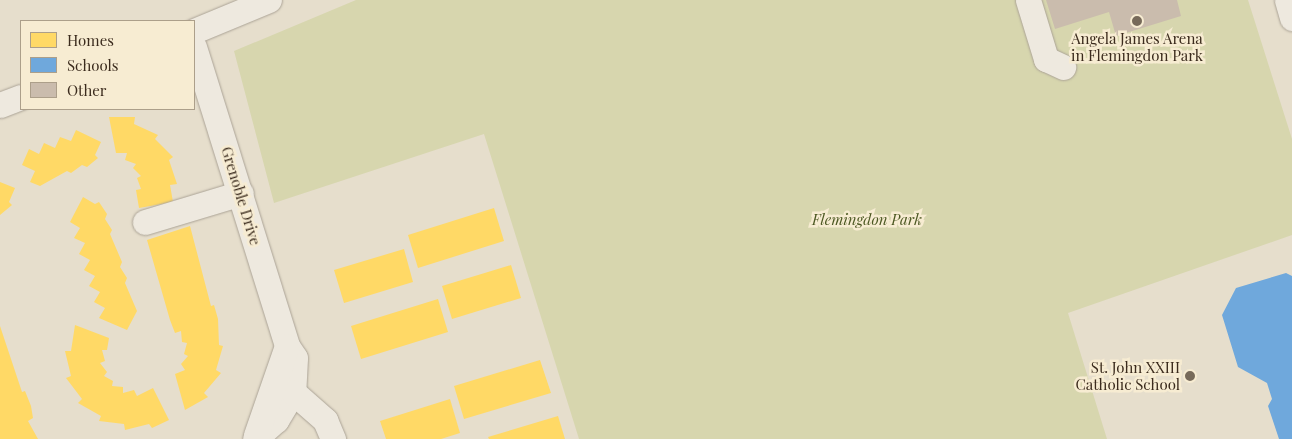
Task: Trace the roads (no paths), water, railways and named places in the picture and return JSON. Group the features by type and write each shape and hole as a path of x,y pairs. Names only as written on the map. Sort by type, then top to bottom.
{"street":[{"path":"195,30 239,6 269,0"},
{"path":"1028,0 1046,59 1063,67"},
{"path":"1287,0 1292,18"},
{"name":"Grenoble Drive","path":"195,50 287,346 295,358 293,392 276,420 256,439"},
{"path":"0,105 20,97"},
{"path":"144,222 241,194"},
{"name":"Grenoble Drive","path":"256,439 287,346"},
{"path":"293,392 325,420 333,439"}],"place":[{"name":"Angela James Arena in Flemingdon Park","path":"1137,21"},
{"name":"St. John XXIII Catholic School","path":"1190,376"}],"park label":[{"name":"Flemingdon Park","path":"867,220"}]}
